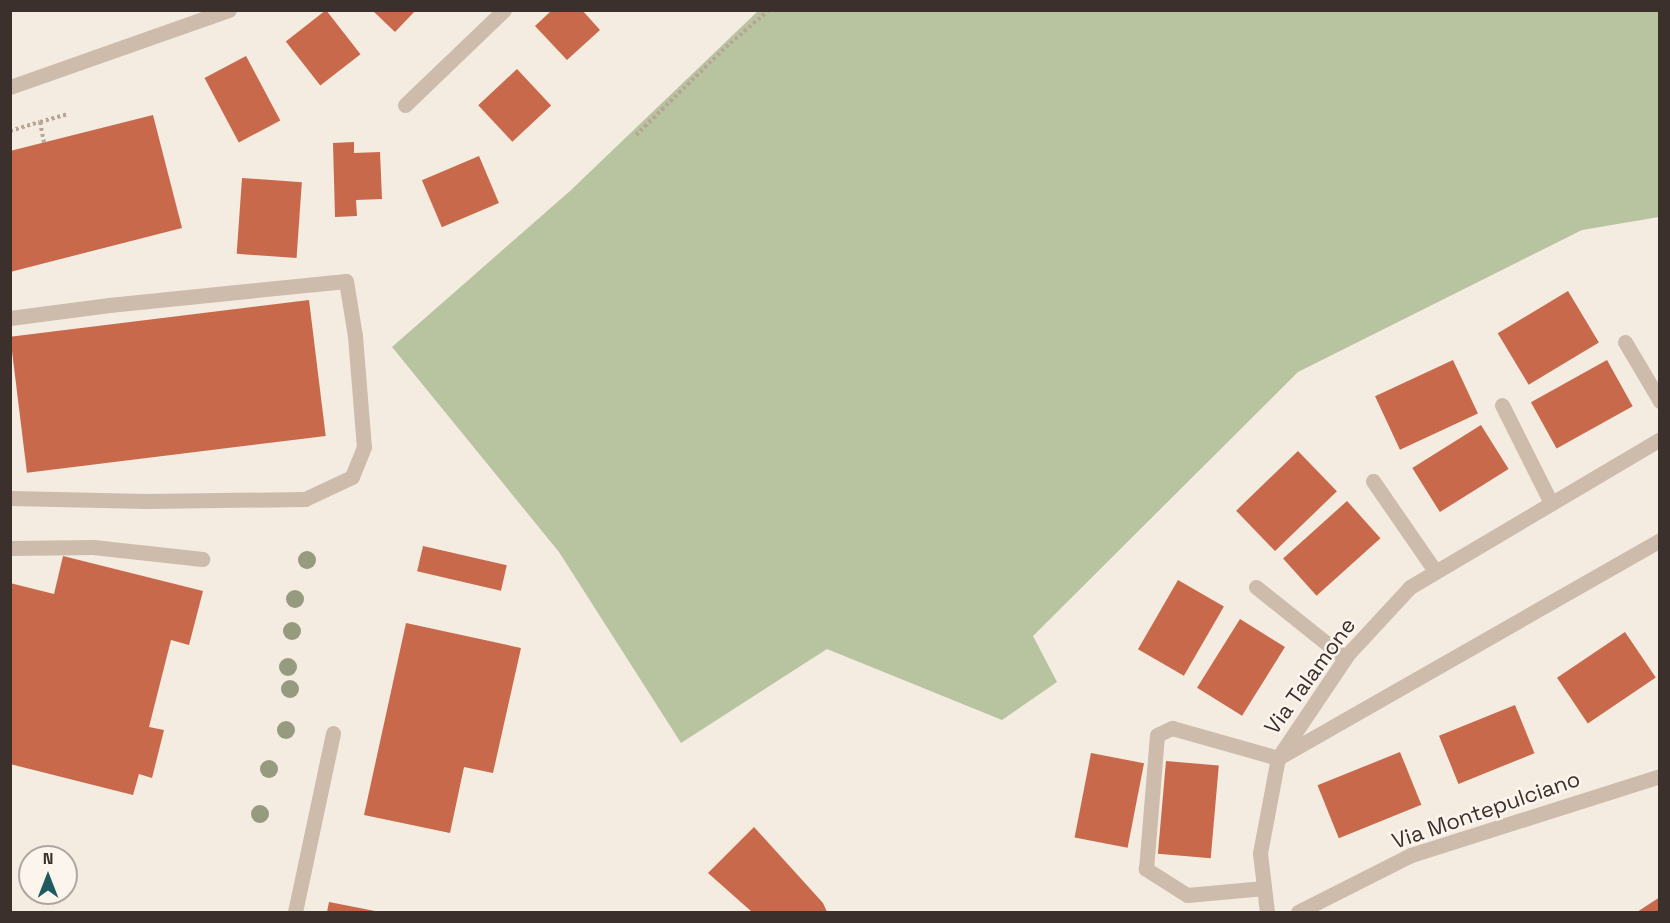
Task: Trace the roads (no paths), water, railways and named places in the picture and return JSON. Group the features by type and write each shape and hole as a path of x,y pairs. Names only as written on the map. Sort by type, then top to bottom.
{"street":[{"path":"10,87 229,10"},
{"path":"405,105 504,10"},
{"path":"10,318 109,305 346,281 355,336 364,447 352,477 305,499 146,501 10,498"},
{"path":"1625,342 1659,401"},
{"path":"1502,405 1551,503"},
{"name":"Via Talamone","path":"1267,912 1260,853 1278,758 1345,658 1410,586 1659,439"},
{"path":"1373,481 1435,571"},
{"path":"1264,888 1187,895 1146,870 1157,735 1172,728 1278,758 1659,540"},
{"path":"10,548 93,547 202,559"},
{"path":"1256,586 1345,658"},
{"path":"296,912 333,733"},
{"name":"Via Montepulciano","path":"1298,912 1412,855 1659,776"}]}
